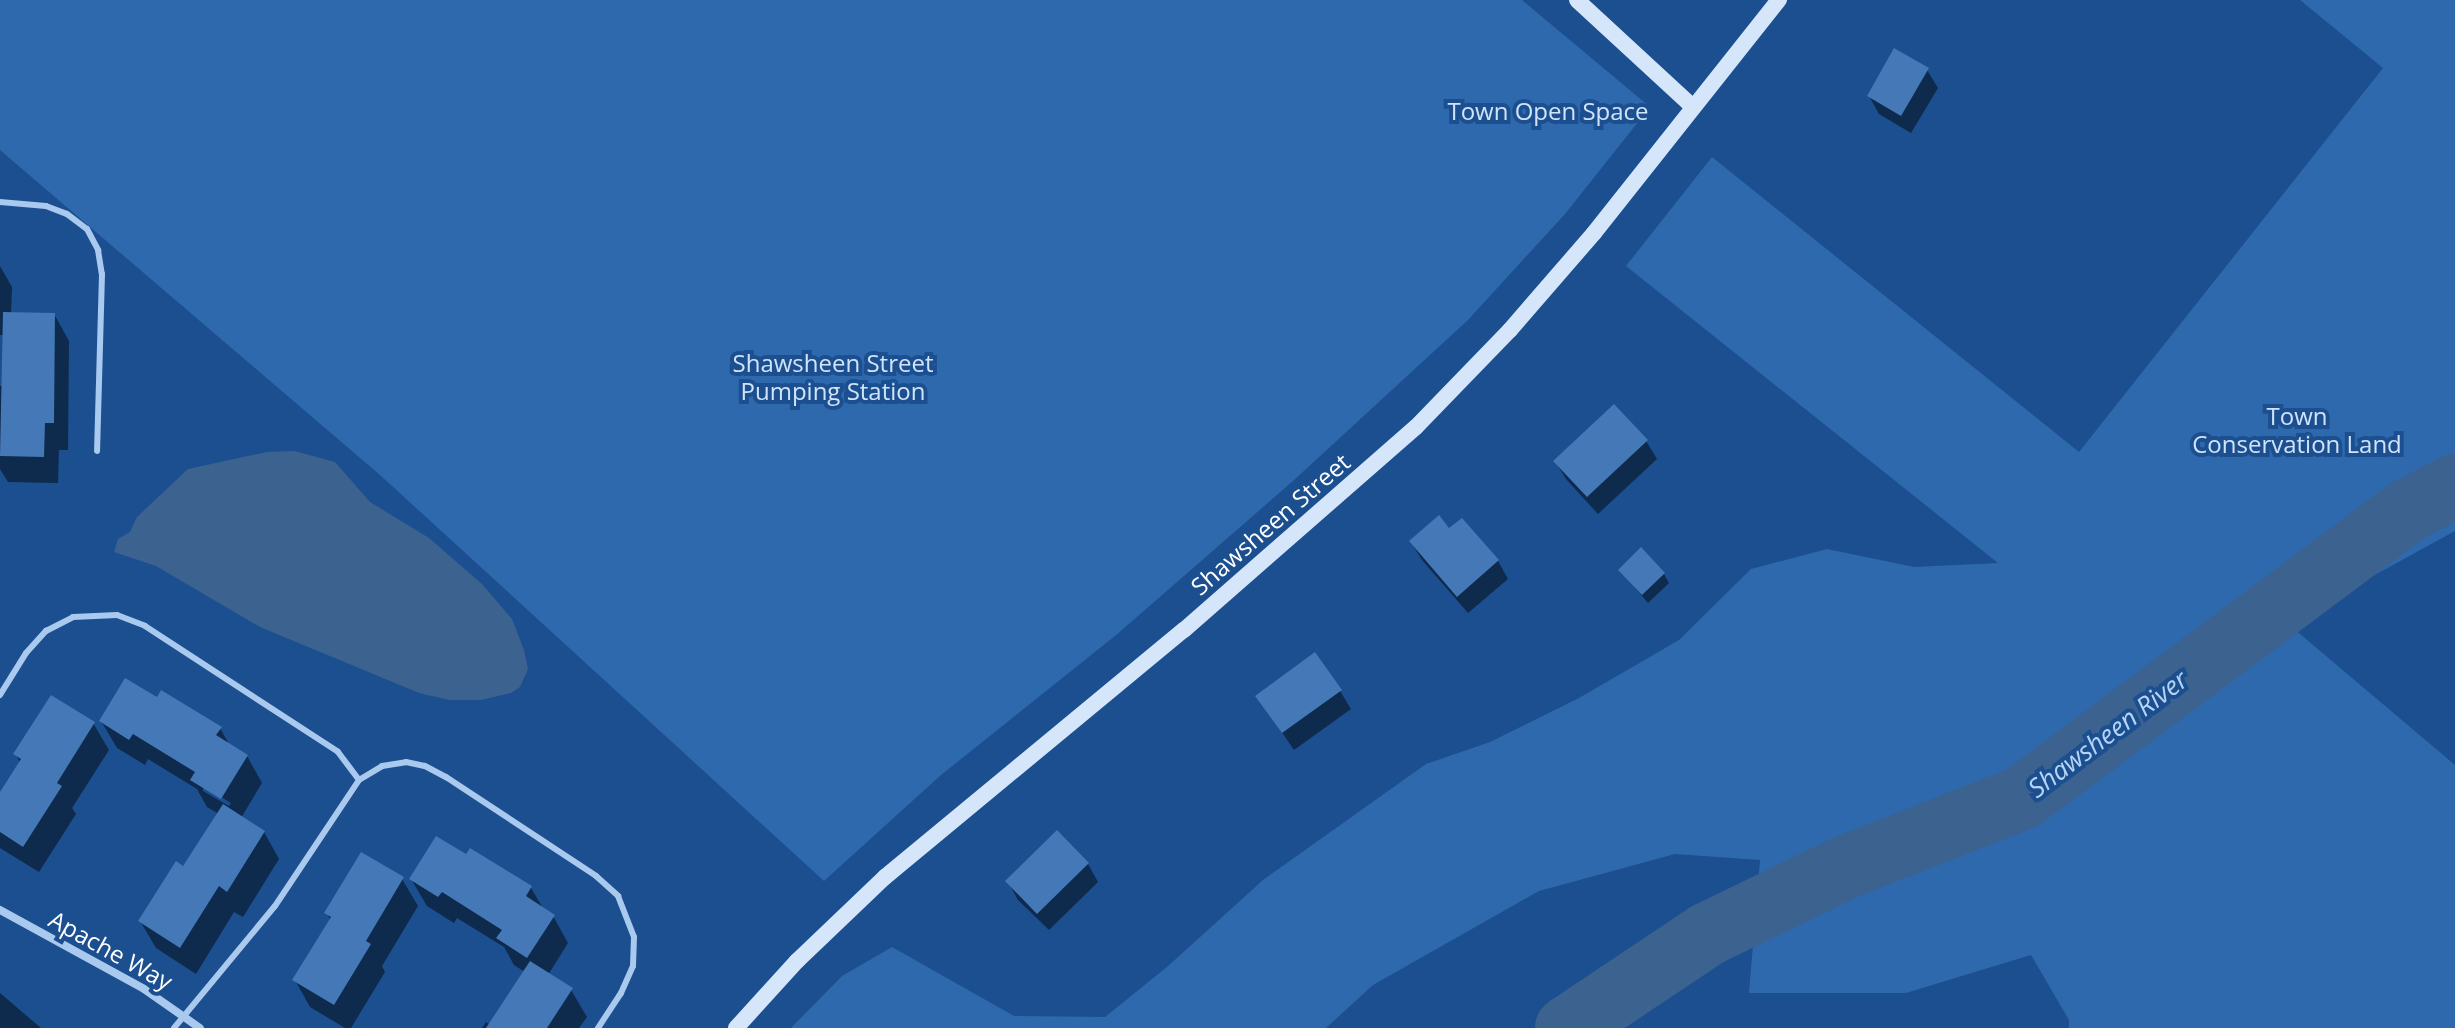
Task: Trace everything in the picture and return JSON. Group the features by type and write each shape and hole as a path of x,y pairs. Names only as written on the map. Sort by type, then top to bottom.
{"main road":[{"path":"1577,0 1693,107"},
{"name":"Shawsheen Street","path":"736,1028 797,961 885,877 1195,621 1416,427 1510,330 1576,254 1779,0"}],"street":[{"name":"Apache Way","path":"0,910 186,1015 200,1028"}],"lane":[{"path":"0,202 46,206 67,214 87,229 98,250 102,274 97,451"},
{"path":"0,695 35,641 46,631 73,617 102,613 117,615 145,626 338,752 359,780"},
{"path":"174,1028 275,906 359,780 382,766 406,762 425,766 608,885 631,922 635,951 628,980 598,1028"}],"green space":[{"name":"Shawsheen Street Pumping Station","path":"0,0 1522,0 1650,107 1565,214 1468,320 1293,481 1115,636 941,775 824,881 380,475 0,150"},
{"name":"Town Conservation Land","path":"2300,0 2455,0 2455,531 2287,623 2455,765 2455,1028 2069,1028 2069,1020 2031,955 1906,993 1749,993 1760,860 1675,854 1539,891 1373,985 1326,1028 791,1028 842,976 892,947 1014,1016 1105,1017 1167,967 1263,880 1426,764 1490,742 1579,698 1679,640 1751,569 1827,549 1914,567 1998,563 1626,266 1712,157 2079,452 2383,68"}],"shaded area":[{"path":"294,451 335,462 370,502 429,538 482,584 512,619 524,650 528,669 520,687 511,693 481,700 449,700 419,693 260,627 156,566 114,552 118,539 130,532 137,517 188,469 267,452"}],"building":[{"path":"1894,48 1929,68 1901,116 1867,96"},
{"path":"3,312 55,313 54,423 45,423 44,457 0,456"},
{"path":"1614,404 1648,440 1587,497 1553,461"},
{"path":"1439,515 1449,528 1462,518 1499,560 1457,597 1409,541"},
{"path":"1641,547 1665,573 1642,595 1618,570"},
{"path":"1315,652 1342,690 1282,733 1255,696"},
{"path":"125,678 157,697 161,690 222,727 216,735 248,755 221,799 190,780 195,772 133,734 129,740 99,721"},
{"path":"51,695 95,722 57,783 62,786 23,847 0,832 0,792 21,759 13,754"},
{"path":"223,804 265,831 227,892 219,886 180,948 138,921 176,861 183,866"},
{"path":"1057,830 1089,863 1037,914 1005,881"},
{"path":"436,836 466,854 470,848 532,886 526,896 555,915 527,958 496,938 502,930 442,892 438,897 409,879"},
{"path":"361,852 404,877 366,941 371,944 334,1005 292,980 331,917 324,913"},
{"path":"530,961 573,988 547,1028 486,1028"}],"waterway":[{"name":"Shawsheen River","path":"1567,1028 1708,934 1846,867 2022,798 2409,510 2455,486"}],"park label":[{"name":"Town Open Space","path":"1548,111"}]}
